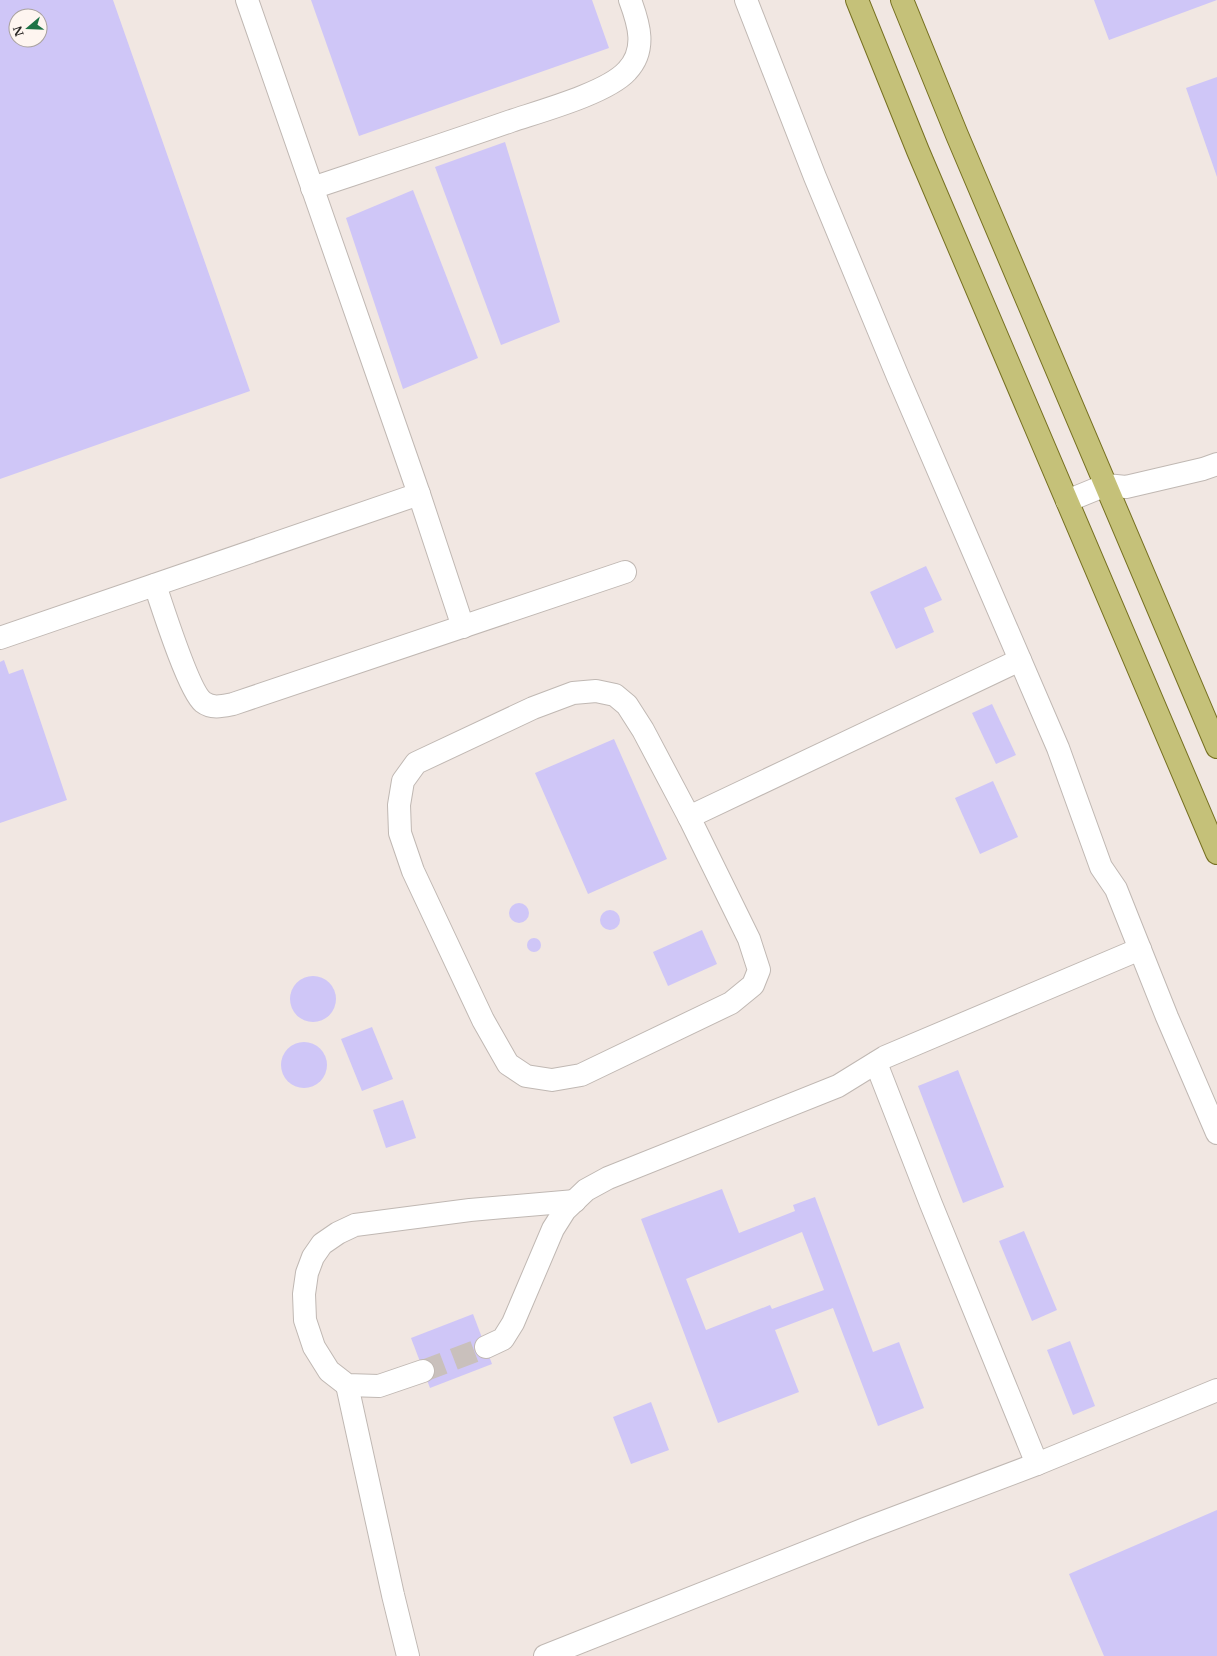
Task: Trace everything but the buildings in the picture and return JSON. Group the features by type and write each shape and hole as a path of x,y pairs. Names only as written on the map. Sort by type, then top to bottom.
{"main road":[{"path":"856,0 918,151 1217,853"},
{"path":"902,0 957,135 1217,747"}],"street":[{"path":"247,0 419,494 463,627"},
{"path":"312,188 553,107 608,86 628,71 640,48 638,22 630,0"},
{"path":"746,0 815,177 880,334 1058,748 1101,867 1116,889 1167,1017 1217,1133"},
{"path":"1067,501 1106,485 1126,487 1203,469 1217,464"},
{"path":"0,638 419,494"},
{"path":"154,584 191,684 203,702 215,707 233,704 625,572"},
{"path":"689,817 1020,660"},
{"path":"596,691 615,695 627,705 643,730 689,817 748,939 759,970 753,985 731,1003 581,1075 552,1080 526,1076 508,1064 483,1020 413,871 400,833 399,805 403,781 416,763 533,708 573,693 596,691"},
{"path":"486,1347 503,1339 513,1322 553,1229 565,1210 586,1190 608,1178 838,1086 885,1057 1140,949"},
{"path":"876,1063 931,1204 1037,1464"},
{"path":"423,1371 379,1386 347,1385 330,1371 314,1347 306,1320 304,1294 307,1273 313,1257 322,1244 338,1233 355,1225 470,1210 574,1201"},
{"path":"347,1385 393,1595 408,1656"},
{"path":"545,1656 865,1529 1037,1464 1217,1390"}],"tunnel":[{"path":"423,1371 486,1347"}]}
